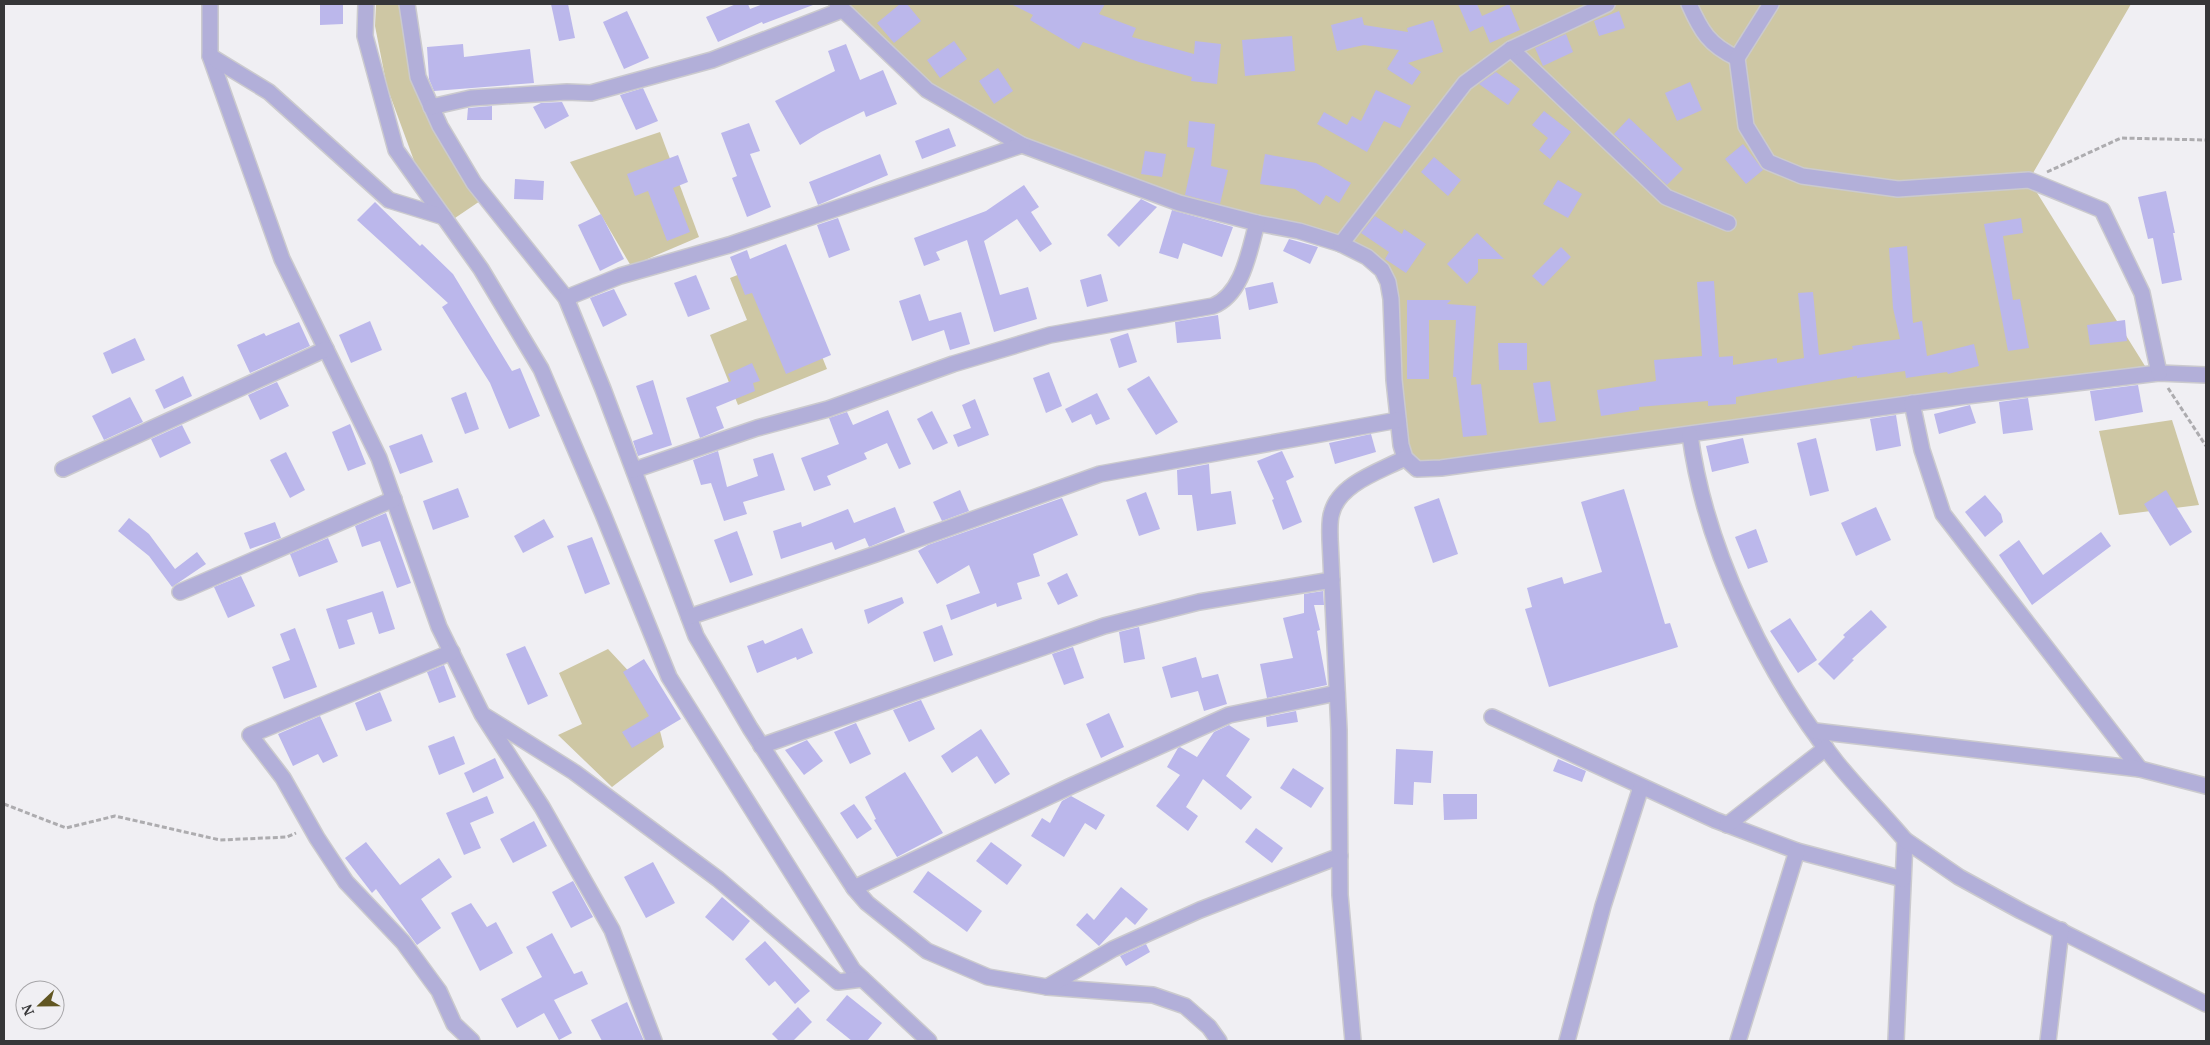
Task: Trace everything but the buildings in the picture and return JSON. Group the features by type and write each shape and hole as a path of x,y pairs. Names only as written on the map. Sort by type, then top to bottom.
{"street":[{"path":"210,4 210,56 282,259 379,458 439,626 482,714 542,807 612,930 654,1041"},
{"path":"366,4 366,36 396,150 481,269 541,369 607,523 669,677 853,970 929,1041"},
{"path":"407,4 418,76 432,106 474,183 566,298 634,470 696,636 761,746 854,888 868,903 928,951 988,977 1047,987 1153,995 1185,1006 1209,1027 1219,1041"},
{"path":"1341,244 1465,83 1511,49 1607,4"},
{"path":"1689,4 1704,36 1721,50 1737,58"},
{"path":"1771,4 1737,58 1746,126 1768,162 1802,176 1898,189 2029,180 2102,210 2142,293 2159,374"},
{"path":"432,106 471,98 567,92 591,93 712,60 839,7 927,90 1022,145 1179,203 1257,223 1299,231 1341,244 1366,257 1382,270 1388,282 1391,299 1398,420 1405,458 1417,469 1441,468 1690,435 1912,403 2159,374 2206,375"},
{"path":"1511,49 1666,197 1728,222"},
{"path":"210,56 269,92 389,200 444,217"},
{"path":"566,298 620,276 729,245 1022,145"},
{"path":"634,470 757,428 828,409 953,364 1050,335 1213,306 1222,302 1236,285 1248,256 1257,223"},
{"path":"63,469 326,349"},
{"path":"1912,403 1922,450 1943,514 2140,769"},
{"path":"689,617 876,554 1100,474 1398,420"},
{"path":"1690,435 1694,470 1729,576 1751,628 1776,675 1826,748 1905,840 1959,877 2021,911 2206,1004"},
{"path":"1353,1041 1340,895 1337,694 1331,513 1337,500 1347,490 1405,458"},
{"path":"180,592 394,499"},
{"path":"761,746 1104,626 1199,602 1332,580"},
{"path":"452,652 250,735 283,778 311,828 346,882 403,942 439,991 454,1024 472,1041"},
{"path":"854,888 1071,786 1229,715 1337,694"},
{"path":"482,714 574,772 718,879 838,982 862,979"},
{"path":"1492,717 1727,825 1797,851 1903,880"},
{"path":"1815,731 2140,769 2206,786"},
{"path":"1727,825 1826,748"},
{"path":"1567,1041 1603,906 1641,787"},
{"path":"1896,1041 1905,840"},
{"path":"1738,1041 1797,851"},
{"path":"1047,987 1113,949 1174,921 1340,856"},
{"path":"2048,1041 2060,930"}],"path":[{"path":"2029,180 2121,138 2206,140"},
{"path":"2159,374 2206,446"},
{"path":"4,804 66,828 115,816 220,840 287,837 311,828"}],"shaded area":[{"path":"376,4 407,4 418,77 486,197 455,218 416,166 387,87 375,26"},
{"path":"845,4 2131,4 2029,180 2145,366 1424,468 1408,458 1387,283 1365,258 1065,160 930,87"},
{"path":"660,132 699,237 631,266 570,162"},
{"path":"782,257 827,369 738,405 710,335 747,320 730,278"},
{"path":"2172,420 2199,505 2119,515 2099,431"},
{"path":"608,649 635,678 658,723 664,747 612,787 558,735 582,724 559,673"}]}
